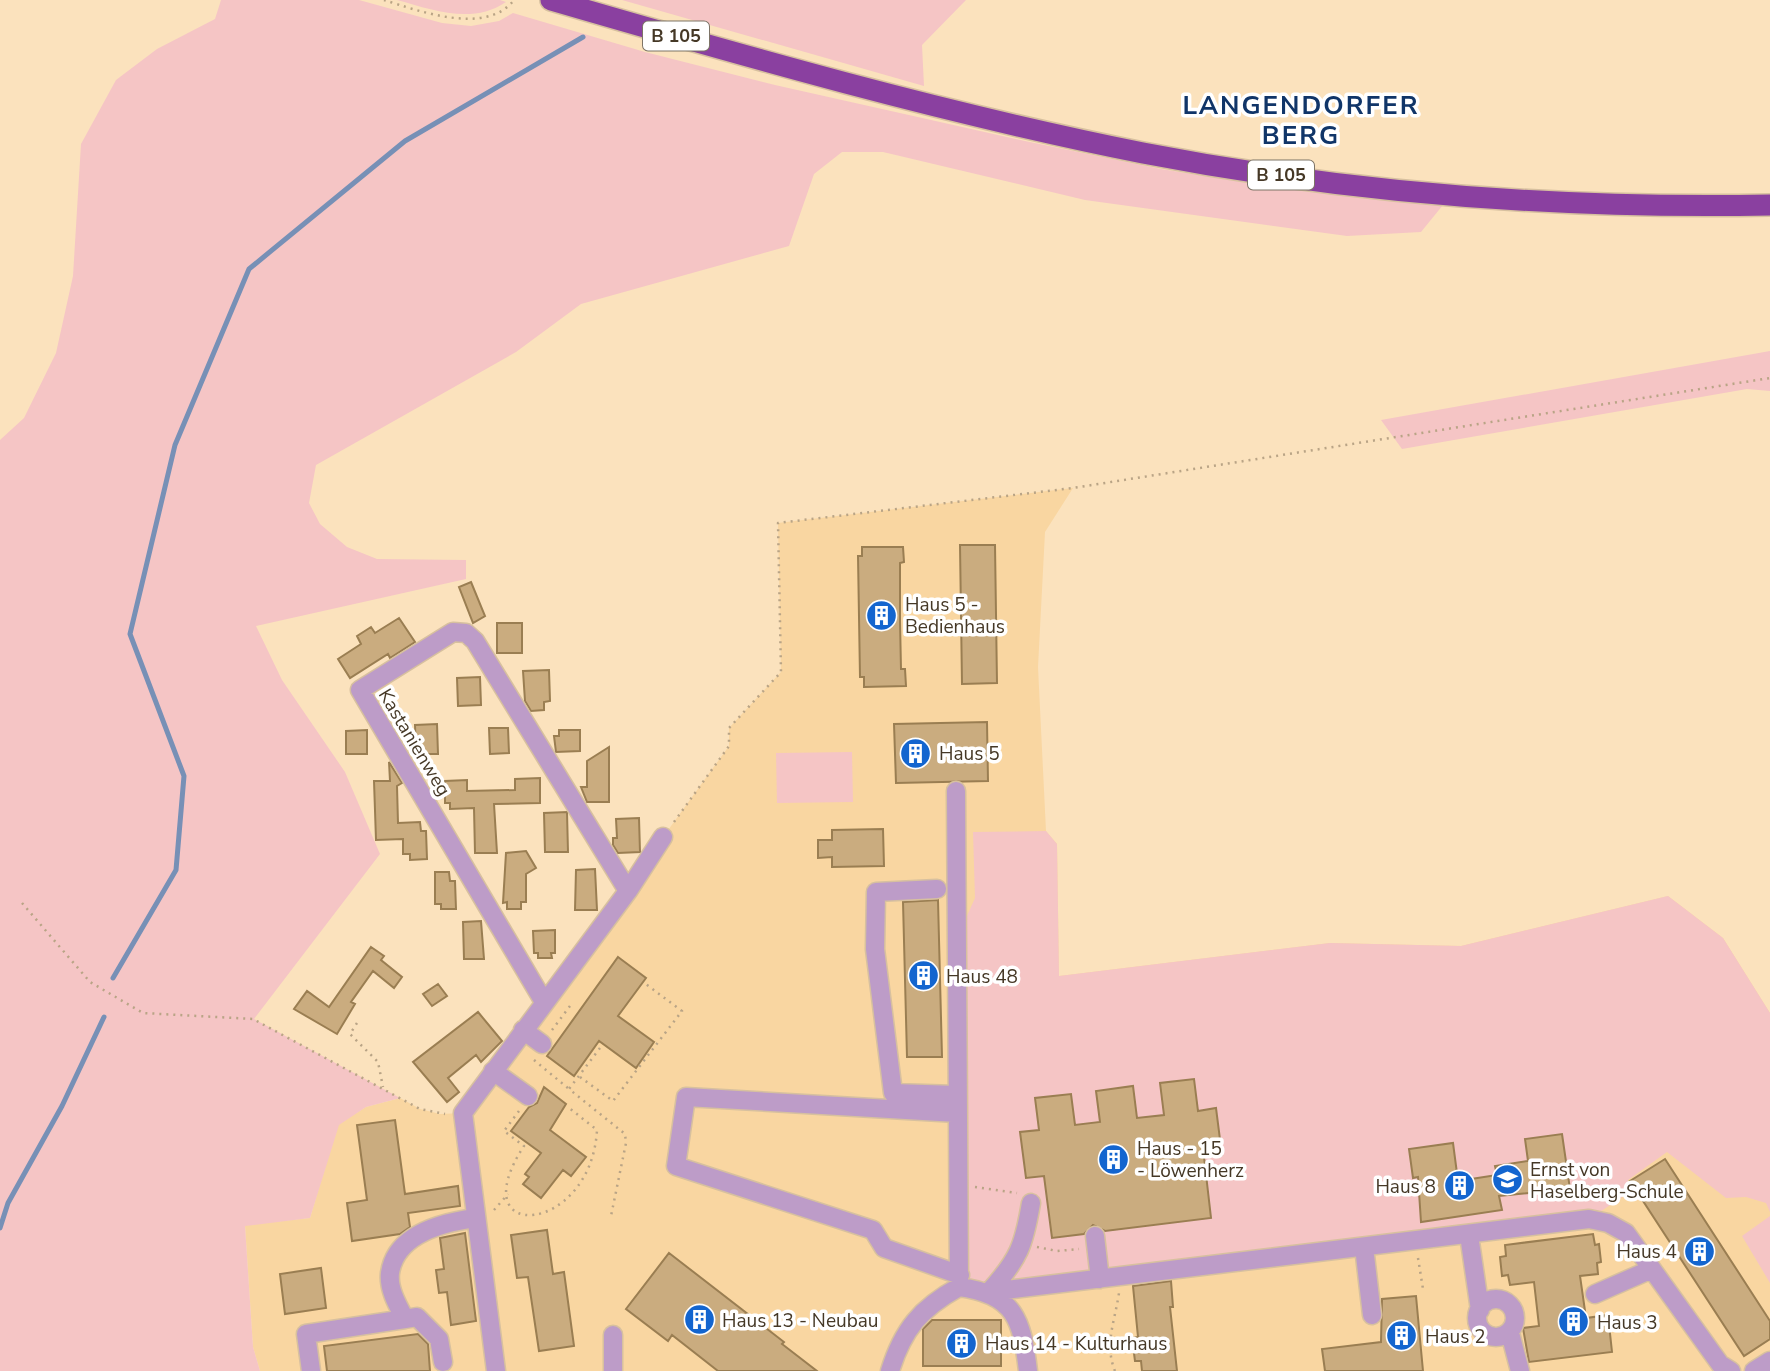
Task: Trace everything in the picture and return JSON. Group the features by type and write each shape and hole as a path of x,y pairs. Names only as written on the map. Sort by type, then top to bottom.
{"highway":[{"name":"B 105","path":"551,0 801,72 1033,130 1146,153 1350,185 1529,201 1770,205"}],"street":[{"name":"Kastanienweg","path":"544,1002 360,690 453,632 466,633 475,641 628,891"},
{"path":"956,792 959,1281"},
{"path":"496,1371 463,1114 628,891 663,837"},
{"path":"937,889 876,892 875,949 893,1093 957,1104"},
{"path":"523,1030 537,1051"},
{"path":"493,1071 528,1096"},
{"path":"957,1104 686,1097 676,1166 873,1230 884,1248 989,1292 1014,1313 1024,1334 1028,1371"},
{"path":"989,1292 1010,1268 1025,1241 1031,1203"},
{"path":"405,1319 393,1296 390,1273 398,1254 415,1237 440,1223 476,1218"},
{"path":"989,1292 1589,1219 1608,1223 1626,1233 1720,1364 1731,1371"},
{"path":"1469,1235 1480,1310 1480,1328 1487,1336 1500,1338 1510,1333"},
{"path":"1095,1242 1100,1279"},
{"path":"1364,1247 1372,1315"},
{"path":"1594,1294 1652,1269"},
{"path":"890,1371 898,1344 923,1310 959,1281"},
{"path":"1480,1310 1490,1299 1508,1301 1514,1319 1510,1333 1520,1371"},
{"path":"311,1371 306,1334 417,1317 439,1339 443,1362"},
{"path":"613,1335 613,1371"},
{"path":"1754,1371 1770,1362"}],"path":[{"path":"384,0 453,19 476,19 496,13 514,0"},
{"path":"663,837 729,746 729,728 781,672 778,523 1073,488 1770,378"},
{"path":"22,903 90,982 143,1013 253,1019 420,1109 440,1114 463,1114"},
{"path":"579,1076 613,1101 682,1012 643,982"},
{"path":"357,1023 350,1034 378,1062 383,1087"},
{"path":"569,1089 600,1048"},
{"path":"537,1051 569,1089 625,1134 626,1143 611,1216"},
{"path":"528,1096 504,1131 524,1146 514,1160 508,1195 511,1207 519,1216 539,1216 552,1212 568,1197 592,1160 597,1130 568,1107"},
{"path":"958,1185 1015,1191 1031,1203"},
{"path":"1025,1241 1041,1249 1057,1251 1095,1242"},
{"path":"1416,1241 1423,1289"},
{"path":"1115,1371 1109,1356 1109,1340 1121,1276"}],"shaded area":[{"path":"221,0 359,0 442,23 471,26 499,21 513,13 645,52 775,85 1025,141 1161,169 1280,188 1443,205 1421,232 1347,236 1085,200 883,152 842,152 814,174 789,246 581,304 516,352 316,465 309,503 320,524 347,547 377,559 466,560 466,579 256,626 282,680 345,772 380,854 254,1019 400,1098 366,1107 339,1125 310,1218 245,1226 253,1347 260,1371 0,1371 0,440 24,418 56,353 73,276 81,144 116,80 157,49 215,19"},
{"path":"397,0 506,2 480,13 466,14 438,11"},
{"path":"622,0 966,0 922,45 924,86"},
{"path":"1770,351 1770,391 1747,389 1402,449 1381,420"},
{"path":"1073,488 1045,532 1038,667 1046,831 1057,844 1059,976 1330,943 1461,946 1668,896 1723,938 1770,1013 1770,1371 260,1371 253,1347 245,1225 310,1218 338,1124 366,1107 400,1098 420,1109 440,1114 463,1113 729,746 729,728 781,672 778,523"},
{"path":"852,752 853,802 777,803 776,753"},
{"path":"1046,831 1057,844 1059,976 1330,943 1461,946 1668,896 1723,938 1770,1013 1770,1212 1766,1203 1746,1197 1726,1198 1667,1152 1628,1180 1627,1194 1589,1219 959,1287 966,918 975,898 973,832"},
{"path":"1770,1216 1770,1283 1742,1236"}],"building":[{"name":"Haus 5 - Bedienhaus","path":"960,545 995,545 997,683 962,684"},
{"name":"Haus 5 - Bedienhaus","path":"862,547 903,547 904,562 900,563 901,669 905,669 906,686 864,687 864,677 860,677 858,556 862,556"},
{"path":"471,582 485,616 473,623 459,587"},
{"path":"399,618 415,642 390,658 388,654 350,678 338,659 361,644 357,636 371,627 375,633"},
{"path":"497,623 522,623 522,653 497,653"},
{"path":"549,670 550,701 544,702 544,710 531,711 525,701 523,671"},
{"path":"480,677 481,705 458,706 457,678"},
{"path":"987,722 988,781 896,783 894,724"},
{"path":"437,724 438,754 416,754 415,725"},
{"path":"489,728 508,728 509,753 490,754"},
{"path":"367,730 367,754 346,754 346,731"},
{"path":"559,730 580,730 580,751 556,752 554,736 559,736"},
{"path":"609,747 609,802 587,802 581,787 587,787 587,761"},
{"path":"389,762 402,783 397,786 398,823 420,822 421,831 426,831 427,859 410,860 410,854 403,854 403,839 376,840 374,781 390,781"},
{"path":"540,778 540,803 494,804 497,853 475,853 474,808 450,809 450,803 445,803 445,781 467,780 467,791 515,790 515,779"},
{"path":"567,812 568,852 545,852 544,813"},
{"path":"639,818 640,852 618,853 613,845 613,838 617,838 616,819"},
{"path":"883,829 884,866 832,867 832,857 818,858 818,840 832,840 832,830"},
{"path":"526,851 536,868 526,874 526,902 521,902 521,909 507,909 507,902 503,903 506,853"},
{"path":"595,869 597,910 575,910 576,870"},
{"path":"435,872 449,872 450,881 455,881 456,909 441,909 441,904 435,904"},
{"name":"Haus 48","path":"938,900 942,1057 907,1057 903,902"},
{"path":"481,921 484,959 464,959 463,922"},
{"path":"555,930 555,953 551,953 552,958 538,958 538,953 534,953 533,931"},
{"path":"371,947 384,956 381,960 402,977 394,988 373,971 351,1002 355,1004 337,1034 294,1009 307,991 329,1007"},
{"path":"618,957 646,978 618,1016 654,1042 636,1068 599,1041 574,1076 547,1056"},
{"path":"438,984 447,996 432,1006 423,994"},
{"path":"478,1012 502,1041 481,1062 476,1055 448,1078 459,1092 447,1102 413,1062"},
{"name":"Haus - 15 - Löwenherz","path":"1194,1079 1198,1111 1216,1108 1222,1155 1204,1157 1211,1218 1105,1231 1093,1225 1084,1234 1052,1238 1044,1176 1026,1178 1020,1132 1039,1130 1035,1098 1071,1094 1075,1125 1100,1122 1096,1091 1133,1086 1137,1118 1164,1115 1160,1083"},
{"path":"544,1087 566,1104 550,1130 586,1157 571,1176 563,1170 541,1198 523,1184 529,1177 525,1174 541,1153 511,1131 529,1107 537,1103"},
{"path":"395,1120 405,1194 458,1186 460,1206 408,1213 410,1227 400,1234 352,1241 347,1203 367,1200 357,1125"},
{"path":"1562,1134 1570,1189 1499,1196 1502,1210 1421,1222 1418,1177 1413,1178 1409,1149 1453,1143 1458,1181 1497,1175 1495,1166 1528,1161 1525,1139"},
{"name":"Haus 4","path":"1665,1159 1770,1321 1770,1339 1744,1356 1630,1181"},
{"path":"547,1230 553,1274 564,1272 574,1346 539,1351 528,1277 517,1278 511,1235"},
{"path":"465,1233 476,1321 451,1325 447,1292 439,1293 436,1270 444,1269 440,1238"},
{"path":"1593,1234 1595,1245 1599,1244 1601,1262 1597,1263 1598,1274 1580,1276 1586,1318 1608,1315 1612,1352 1529,1362 1523,1328 1539,1326 1534,1282 1510,1285 1508,1275 1502,1276 1500,1257 1506,1256 1505,1245"},
{"name":"Haus 13 - Neubau","path":"669,1253 784,1342 782,1344 817,1371 718,1371 672,1335 668,1341 626,1309"},
{"path":"321,1268 326,1308 285,1314 280,1274"},
{"path":"1171,1281 1173,1307 1170,1307 1177,1371 1142,1371 1141,1361 1135,1361 1132,1338 1138,1337 1133,1286"},
{"name":"Haus 2","path":"1416,1296 1423,1371 1325,1371 1322,1349 1381,1342 1382,1299"},
{"name":"Haus 14 - Kulturhaus","path":"932,1320 1001,1320 1001,1366 923,1366 923,1329"},
{"path":"418,1334 428,1344 430,1371 327,1371 324,1346"}],"waterway":[{"path":"113,978 176,870 184,776 130,634 175,445 249,269 405,141 583,37"},
{"path":"0,1228 8,1203 62,1106 104,1017"}],"place":[{"name":"Haus 5 - Bedienhaus","path":"882,615"},
{"name":"Haus 5","path":"916,753"},
{"name":"Haus 48","path":"923,976"},
{"name":"Haus - 15 - Löwenherz","path":"1114,1159"},
{"name":"Ernst von Haselberg-Schule","path":"1507,1180"},
{"name":"Haus 8","path":"1459,1186"},
{"name":"Haus 4","path":"1700,1251"},
{"name":"Haus 13 - Neubau","path":"699,1320"},
{"name":"Haus 3","path":"1574,1322"},
{"name":"Haus 2","path":"1402,1336"},
{"name":"Haus 14 - Kulturhaus","path":"962,1343"}],"district":[{"name":"LANGENDORFER BERG","path":"1301,120"}]}
